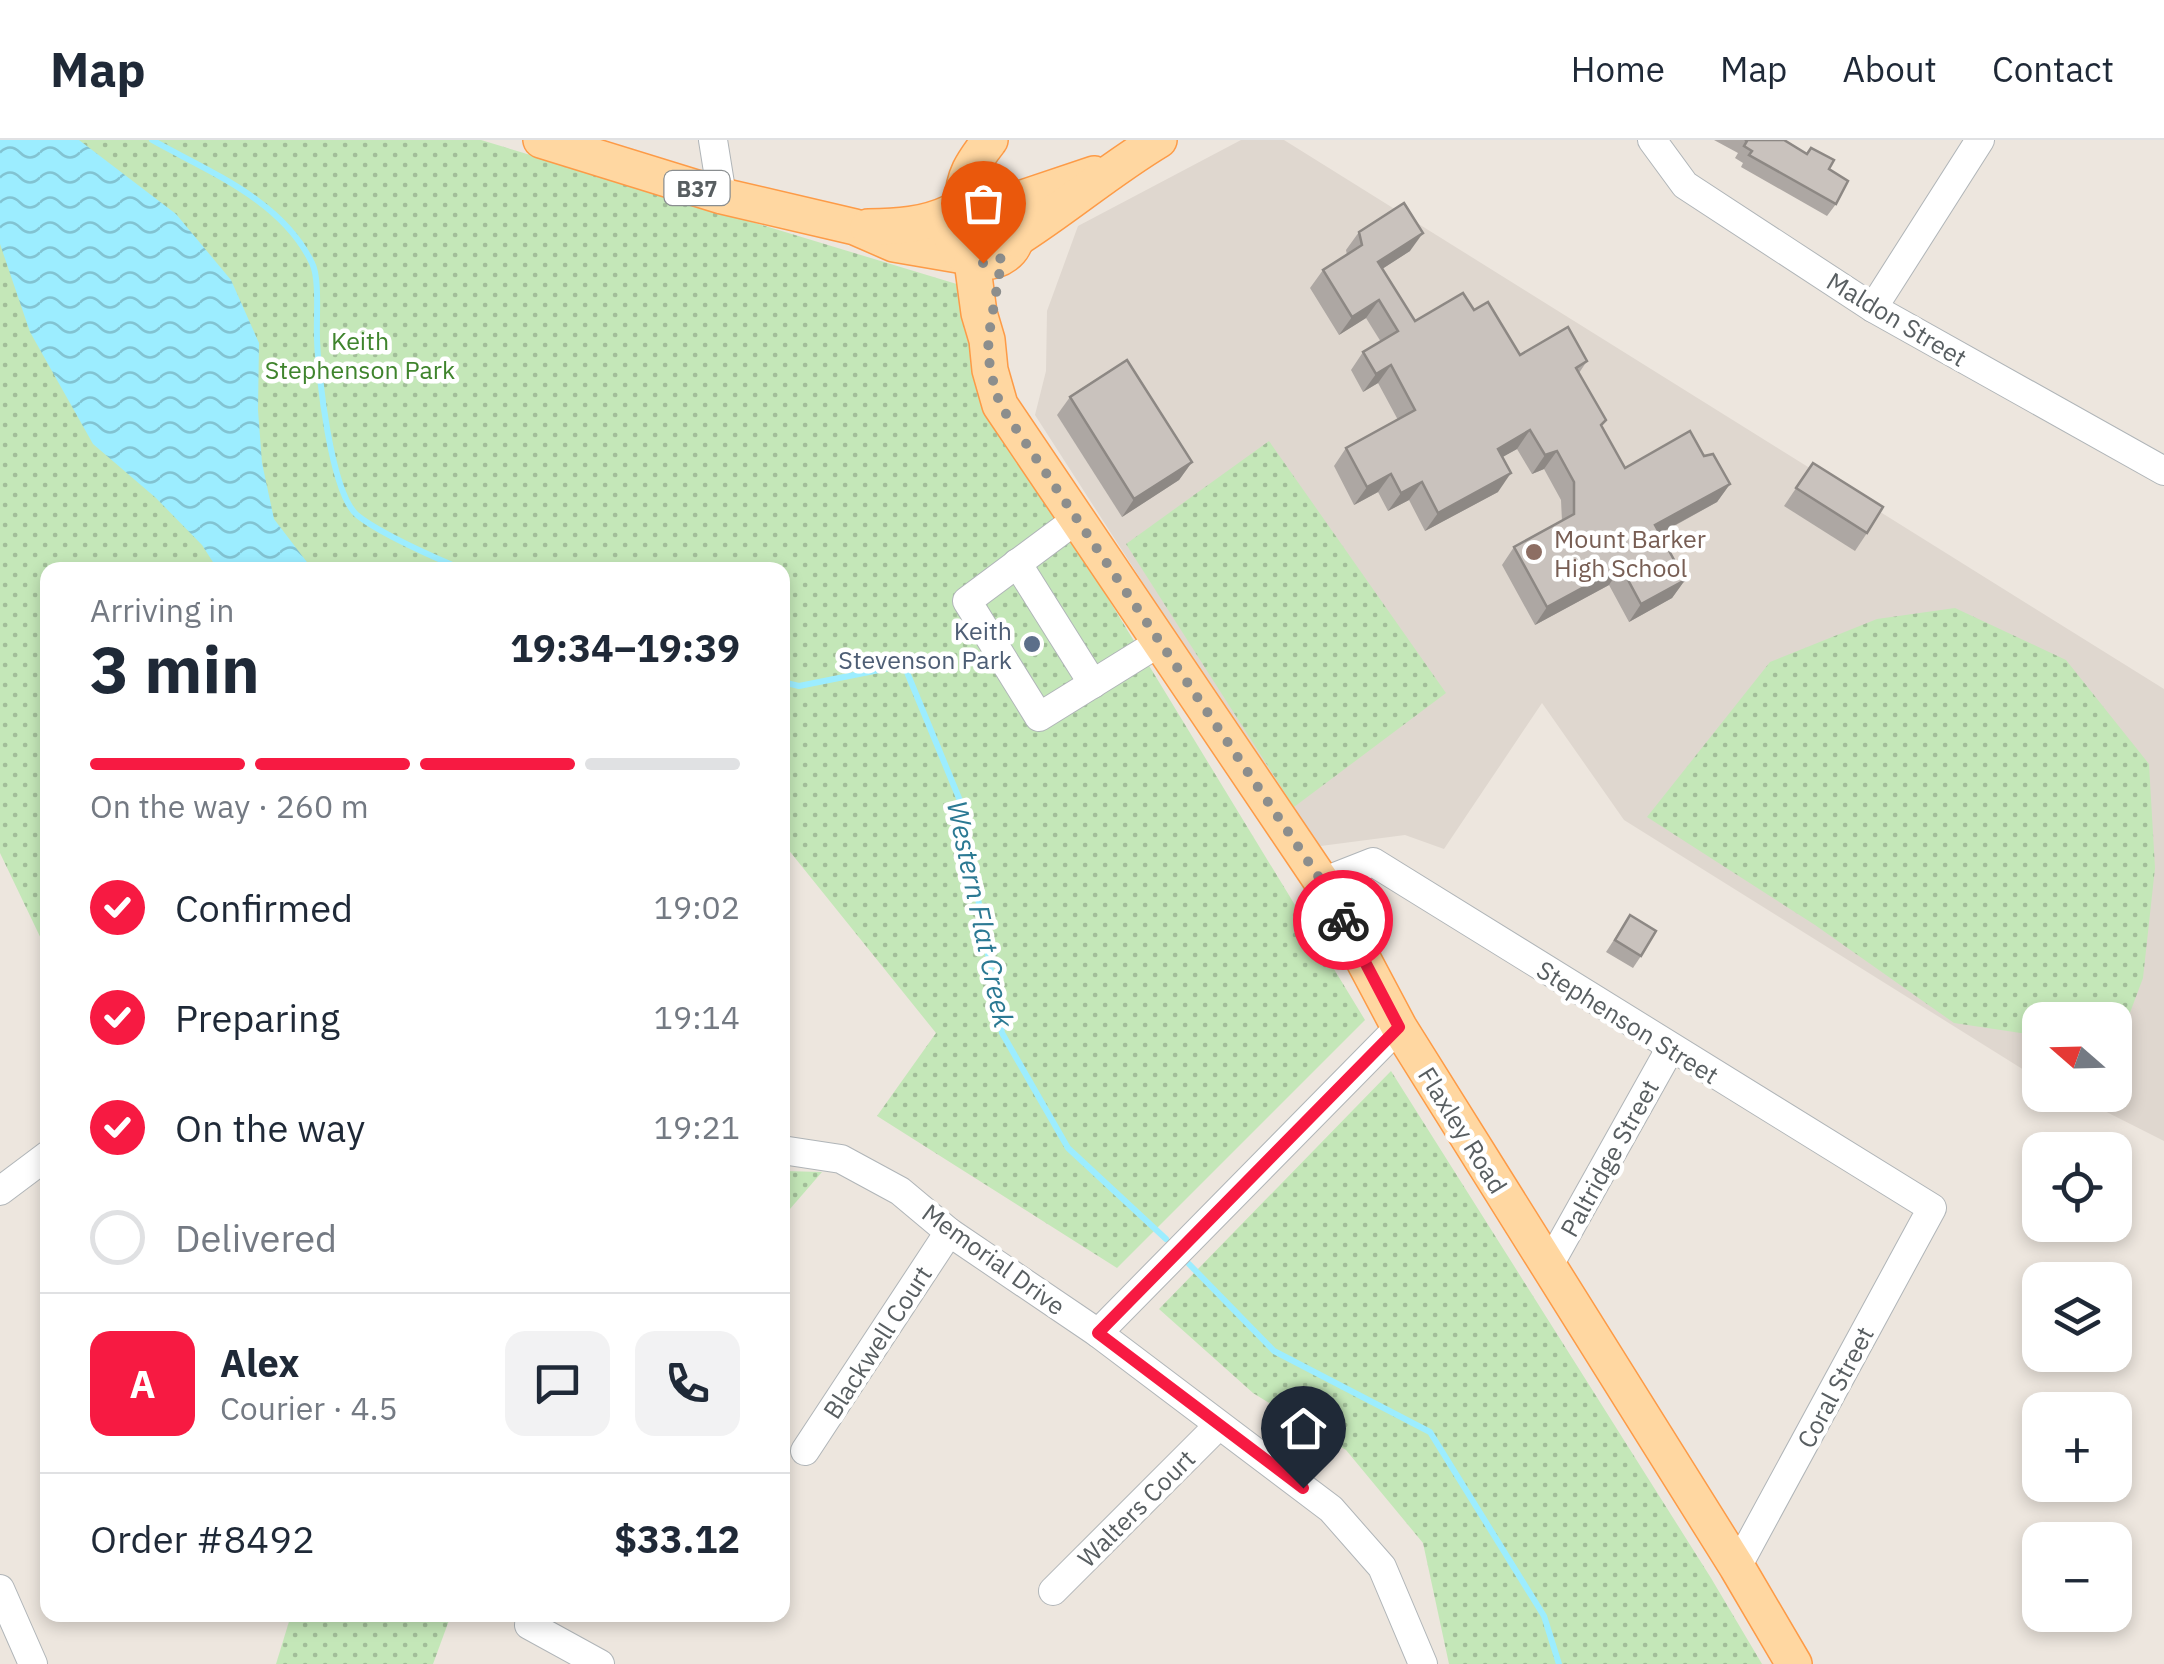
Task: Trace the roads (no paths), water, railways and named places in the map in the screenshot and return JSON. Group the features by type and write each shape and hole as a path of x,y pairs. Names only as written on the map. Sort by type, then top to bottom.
{"main road":[{"name":"B37","path":"541,140 722,196 855,227 894,244 930,252 988,253 1062,210 1112,168 1159,140"},
{"path":"980,204 951,234 988,253 1016,220 980,204 963,186 970,166 992,140"},
{"name":"B37","path":"855,227 897,228 1112,168"},
{"name":"Flaxley Road","path":"988,253 990,370 1000,405 1322,882 1399,1027 1738,1567 1794,1664"}],"street":[{"path":"713,140 722,196"},
{"name":"Maldon Street","path":"1652,140 1685,185 1872,308 2164,470"},
{"path":"1872,308 1980,140"},
{"path":"1077,519 967,601 1039,718 1160,642"},
{"path":"1017,563 1092,684"},
{"name":"Stephenson Street","path":"1322,882 1372,862 1932,1208"},
{"path":"1098,1333 1399,1027"},
{"name":"Paltridge Street","path":"1548,1267 1670,1049"},
{"name":"Memorial Drive","path":"790,1151 841,1159 900,1191 949,1232 1098,1333 1331,1509 1382,1567 1422,1664"},
{"path":"0,1191 40,1161"},
{"name":"Coral Street","path":"1738,1567 1932,1208"},
{"name":"Blackwell Court","path":"805,1451 949,1232"},
{"name":"Walters Court","path":"1053,1591 1218,1426"},
{"path":"0,1589 33,1664"},
{"path":"529,1625 600,1664"}],"water":[{"path":"0,140 79,140 176,214 231,280 259,343 262,463 274,519 307,562 213,562 202,545 156,498 93,444 30,332 0,244"}],"waterway":[{"name":"Western Flat Creek","path":"152,140 242,190 299,241 314,270 323,404 333,459 348,503 357,515 379,530 446,562"},
{"name":"Western Flat Creek","path":"790,684 799,686 904,665 961,803 1002,1033 1068,1148 1166,1239"},
{"name":"Western Flat Creek","path":"1189,1264 1274,1351 1430,1432 1544,1616 1559,1664"}],"place":[{"name":"Mount Barker High School","path":"1534,552"},
{"name":"Keith Stevenson Park","path":"1032,644"}],"park label":[{"name":"Keith Stephenson Park","path":"360,354"}]}
